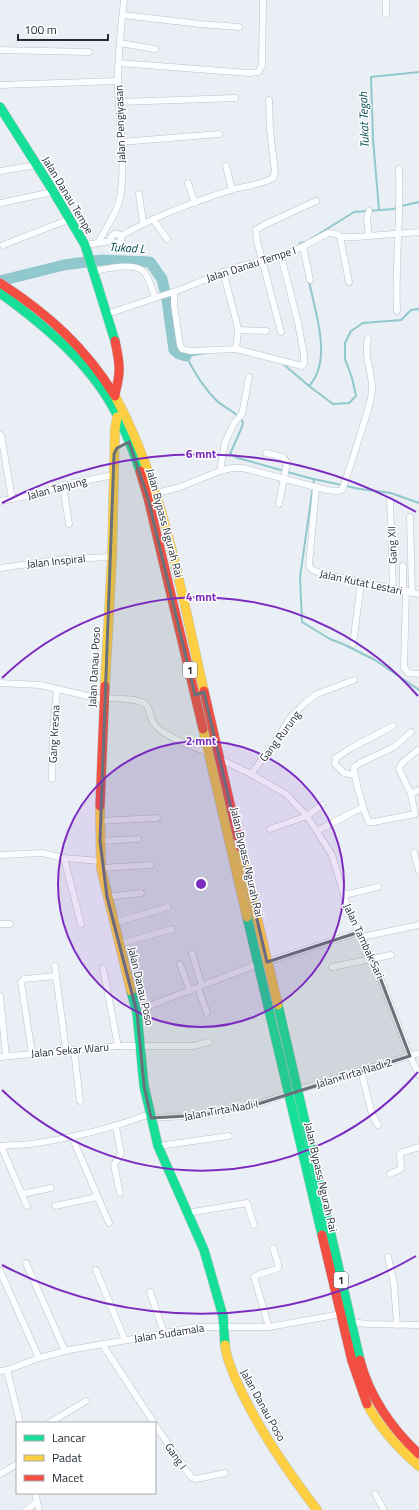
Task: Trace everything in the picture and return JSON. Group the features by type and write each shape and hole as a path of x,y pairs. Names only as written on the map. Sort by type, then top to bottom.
{"main road":[{"name":"Jalan Danau Tempe","path":"0,108 70,219 86,249 115,340 120,363 120,376 115,394"},
{"name":"Jalan Bypass Ngurah Rai","path":"0,282 3,292 39,321 69,350 89,373 108,400 129,442 142,476 200,694 220,760 262,963"},
{"name":"Jalan Bypass Ngurah Rai","path":"3,292 43,313 60,327 94,365 115,394 142,449 157,493 200,694 209,753 362,1366 377,1403 400,1436 419,1454"},
{"name":"Jalan Danau Poso","path":"117,417 115,429 112,557 100,821 101,864 107,897 136,1011 141,1046 144,1086 150,1116 158,1146 204,1250 219,1301 228,1361 256,1420 289,1472 317,1510"},
{"path":"114,454 117,448 129,442"},
{"name":"Jalan Bypass Ngurah Rai","path":"294,1092 352,1362 368,1405 377,1419 402,1451 419,1466"}],"street":[{"name":"Jalan Pengiyasan","path":"98,243 119,202 121,182 121,142 118,81 124,0"},
{"path":"119,63 249,73 258,72 261,70 262,66 263,0"},
{"path":"386,0 386,14"},
{"path":"123,15 239,27"},
{"path":"120,43 155,49"},
{"path":"0,50 89,52"},
{"path":"0,85 118,81"},
{"path":"119,102 235,98"},
{"path":"86,249 98,243 111,240 111,237 114,234 121,236 153,219 232,190 269,180 274,176 275,166 270,130 269,100"},
{"path":"121,142 219,134"},
{"path":"0,171 36,165"},
{"path":"226,166 232,190"},
{"path":"397,311 396,282 400,213 399,169"},
{"path":"188,183 195,203"},
{"path":"0,203 53,192"},
{"path":"138,194 143,223"},
{"path":"281,332 257,241 256,230 316,201"},
{"path":"369,211 367,219 369,235"},
{"path":"3,245 70,219"},
{"path":"153,219 168,238"},
{"name":"Jalan Danau Tempe I","path":"107,314 159,297 250,263 281,256 328,233 332,233 340,237 356,237 419,232"},
{"path":"340,237 349,282"},
{"path":"303,246 310,280"},
{"path":"173,292 180,345 182,349 191,351 236,349 302,366 304,355 298,323 281,256"},
{"path":"93,270 111,267 140,268 145,272 159,297"},
{"path":"223,272 238,330 236,349"},
{"path":"238,330 266,331"},
{"path":"157,493 180,487 220,471 232,468 244,468 313,487 337,491 342,490 347,478 372,392 372,379 366,352 368,339"},
{"path":"220,471 223,450 234,423 242,414 249,377"},
{"path":"1,435 12,499"},
{"path":"266,453 284,458 287,462 280,504"},
{"name":"Jalan Tanjung","path":"0,501 39,494 63,485 114,475"},
{"path":"63,485 69,524"},
{"name":"Jalan Kutat Lestari","path":"313,487 309,565 311,570 361,583 410,592"},
{"name":"Gang XII","path":"390,500 393,589"},
{"path":"410,516 412,566 404,667 408,673 419,674"},
{"name":"Jalan Inspiral","path":"0,568 64,559 112,557"},
{"path":"393,565 412,566"},
{"path":"403,566 410,592"},
{"path":"353,644 361,583"},
{"name":"Gang Rurung","path":"251,774 273,745 290,718 306,702 317,694 354,680"},
{"path":"0,683 40,685 105,699 138,700 146,703 153,723 156,727 184,743 209,753"},
{"name":"Gang Kresna","path":"52,779 53,729 57,689"},
{"path":"354,775 344,773 335,764 336,758 351,748 393,726"},
{"path":"411,732 394,747 356,765 354,768 354,775 368,820 372,822 417,813 411,794 401,775 399,767 419,749"},
{"name":"Jalan Tambak Sari","path":"220,760 251,774 286,794 307,816 332,854 350,915 373,958 410,1056 419,1075"},
{"path":"411,794 419,790"},
{"path":"270,829 307,816 322,806"},
{"path":"317,831 363,807"},
{"path":"100,821 156,818"},
{"path":"100,841 138,839"},
{"path":"0,855 42,853 101,864 151,865"},
{"path":"414,853 419,872"},
{"path":"64,858 81,924"},
{"path":"344,895 378,887"},
{"path":"107,897 140,894"},
{"path":"114,923 168,907"},
{"path":"0,924 10,924"},
{"path":"136,1011 262,963 361,935 419,925"},
{"path":"119,944 172,929"},
{"path":"192,953 207,1013"},
{"path":"332,967 391,955"},
{"path":"180,964 190,991"},
{"path":"55,966 66,1050"},
{"path":"103,968 118,1046"},
{"path":"32,1054 22,980 56,976"},
{"path":"0,996 3,1057"},
{"name":"Jalan Sekar Waru","path":"3,1057 118,1046 193,1046 210,1042"},
{"path":"74,1050 80,1101"},
{"name":"Jalan Tirta Nadi 2","path":"294,1092 419,1053"},
{"path":"361,1071 372,1114 378,1125"},
{"name":"Jalan Tirta Nadi I","path":"1,1146 29,1144 72,1137 116,1127 150,1116 204,1114 238,1109 294,1092"},
{"path":"116,1127 121,1154 116,1160 114,1166 120,1193"},
{"path":"158,1146 228,1136"},
{"path":"72,1137 109,1223"},
{"path":"1,1146 27,1206"},
{"path":"390,1174 401,1169 400,1153 419,1147"},
{"path":"22,1194 51,1188"},
{"path":"55,1206 98,1197"},
{"path":"187,1213 247,1203 254,1225"},
{"path":"269,1327 254,1277 278,1268 273,1248"},
{"path":"388,1257 394,1284 398,1325"},
{"path":"26,1262 65,1351"},
{"path":"96,1270 125,1340"},
{"path":"0,1271 39,1358"},
{"path":"150,1292 164,1333"},
{"name":"Jalan Sudamala","path":"0,1371 65,1351 195,1327 269,1327 341,1314"},
{"path":"352,1322 419,1325"},
{"name":"Gang I","path":"102,1344 153,1422"},
{"path":"7,1370 20,1422"},
{"path":"51,1422 86,1401"},
{"name":"Gang I","path":"156,1427 191,1477 196,1479 225,1473"},
{"path":"0,1474 16,1465"},
{"path":"35,1494 39,1510"},
{"path":"375,1494 384,1510"},
{"path":"26,1510 37,1502"}],"highlighted area":[{"path":"129,442 148,498 195,695 204,692 267,962 359,932 373,959 410,1056 258,1104 204,1115 151,1118 144,1086 137,1013 107,897 100,841 114,454 117,448"}],"waterway":[{"name":"Tukat Tegah","path":"379,210 373,139 371,77 419,72"},
{"path":"300,243 306,242 354,212 394,209 419,202"},
{"name":"Tukad L","path":"0,281 64,265 101,260 150,262 162,279 167,300 174,350 179,354 186,356"},
{"path":"309,281 318,321 321,350 320,363 316,375 309,386"},
{"path":"282,363 333,404 349,403 356,396 352,378 345,359 345,343 351,331 363,323 401,320 411,310 419,309"},
{"path":"207,353 186,356 199,379 211,395 219,403 236,414 243,422 230,454 238,458 309,478 360,489 391,493 419,503"},
{"path":"314,479 300,577 302,622 330,639 375,660 419,690"}],"traffic: fast":[{"path":"0,107 85,245 115,341"},
{"path":"0,293 49,331 92,376 119,418 140,471"},
{"path":"247,917 322,1235"},
{"path":"131,991 137,1013 144,1086 158,1146 204,1250 223,1316 225,1345"},
{"path":"278,1005 360,1360"}],"traffic: slow":[{"path":"115,396 132,431 159,503 179,578 204,691"},
{"path":"105,686 112,557 115,429 117,417"},
{"path":"203,729 247,917"},
{"path":"100,806 101,868 131,991"},
{"path":"240,847 278,1005"},
{"path":"225,1345 232,1371 253,1414 283,1463 317,1510"},
{"path":"367,1404 390,1437 419,1466"}],"traffic: jam":[{"path":"0,283 50,319 91,362 115,396"},
{"path":"115,341 119,368 115,394"},
{"path":"140,471 148,498 203,729"},
{"path":"100,806 105,686"},
{"path":"204,691 240,847"},
{"path":"322,1235 352,1361 367,1404"},
{"path":"360,1360 369,1386 383,1411 400,1434 419,1454"}]}
